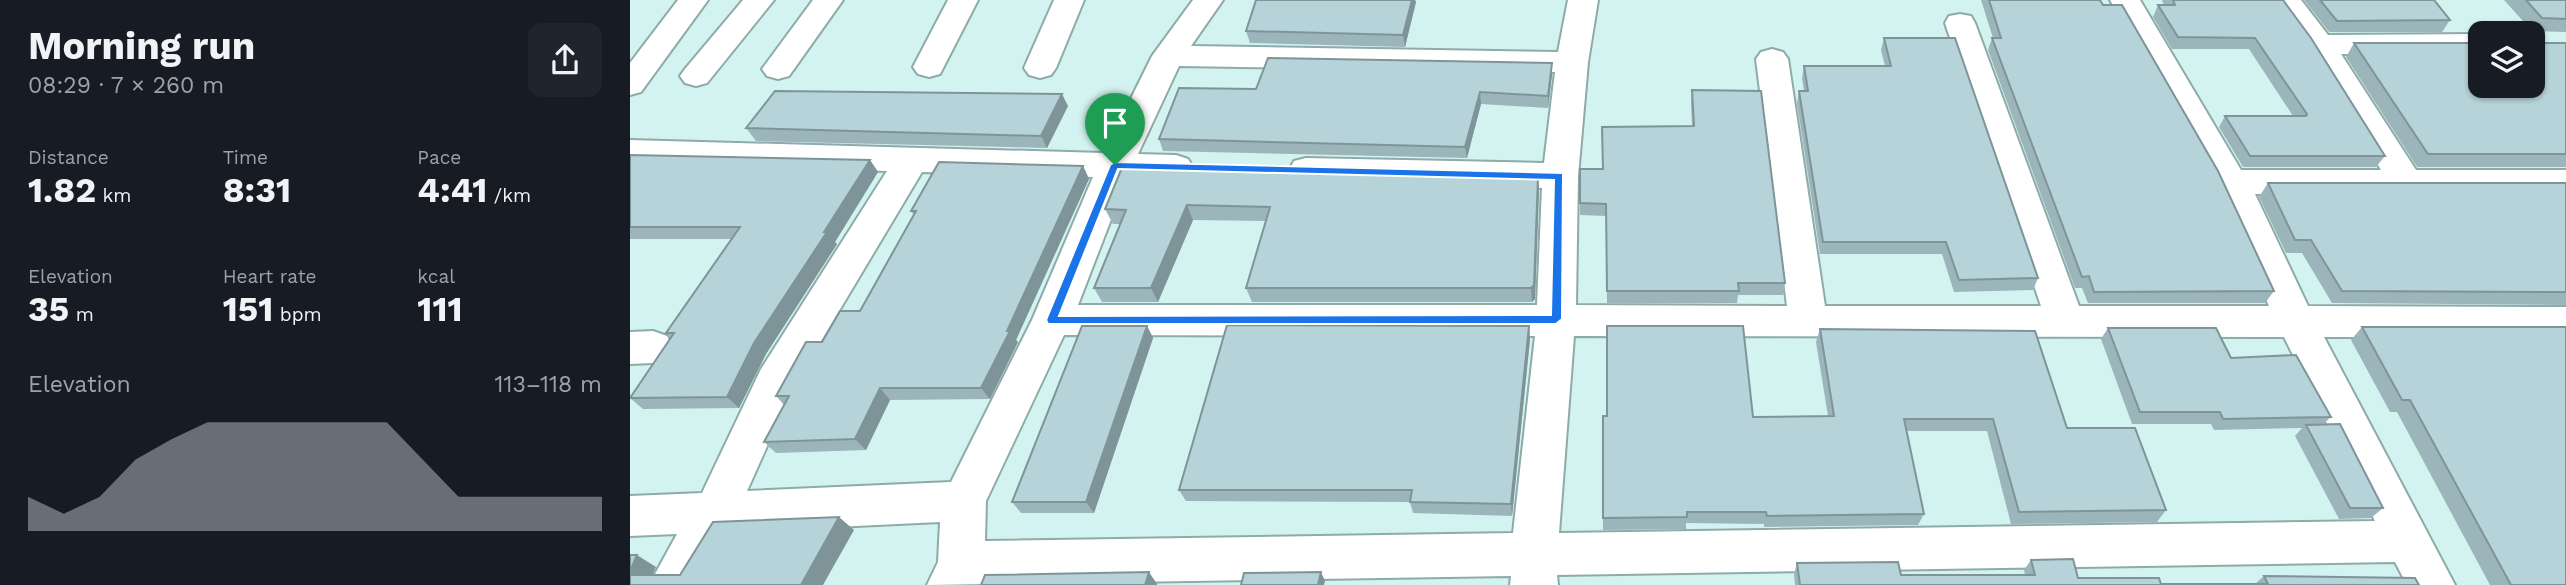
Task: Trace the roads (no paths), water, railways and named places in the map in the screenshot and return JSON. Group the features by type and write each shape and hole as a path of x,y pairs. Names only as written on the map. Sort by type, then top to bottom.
{"street":[{"path":"630,85 693,0"},
{"path":"695,76 759,0"},
{"path":"778,69 828,0"},
{"path":"929,67 963,0"},
{"path":"1040,68 1069,0"},
{"path":"1208,0 1168,56 1115,165 1052,320 964,501 956,574 1534,571 2407,541"},
{"path":"1534,571 1556,319 1560,176 1572,62 1583,0"},
{"path":"2125,0 2231,182 2295,320 2431,585"},
{"path":"2286,0 2319,45 2407,183"},
{"path":"1960,23 2066,323"},
{"path":"2319,45 2468,44"},
{"path":"1168,56 1572,62"},
{"path":"1772,60 1808,320"},
{"path":"630,152 1212,168"},
{"path":"673,585 715,513 775,381 912,161"},
{"path":"1268,169 1560,176"},
{"path":"2231,182 2566,182"},
{"path":"1052,320 2566,322"},
{"path":"630,516 964,501"}]}
